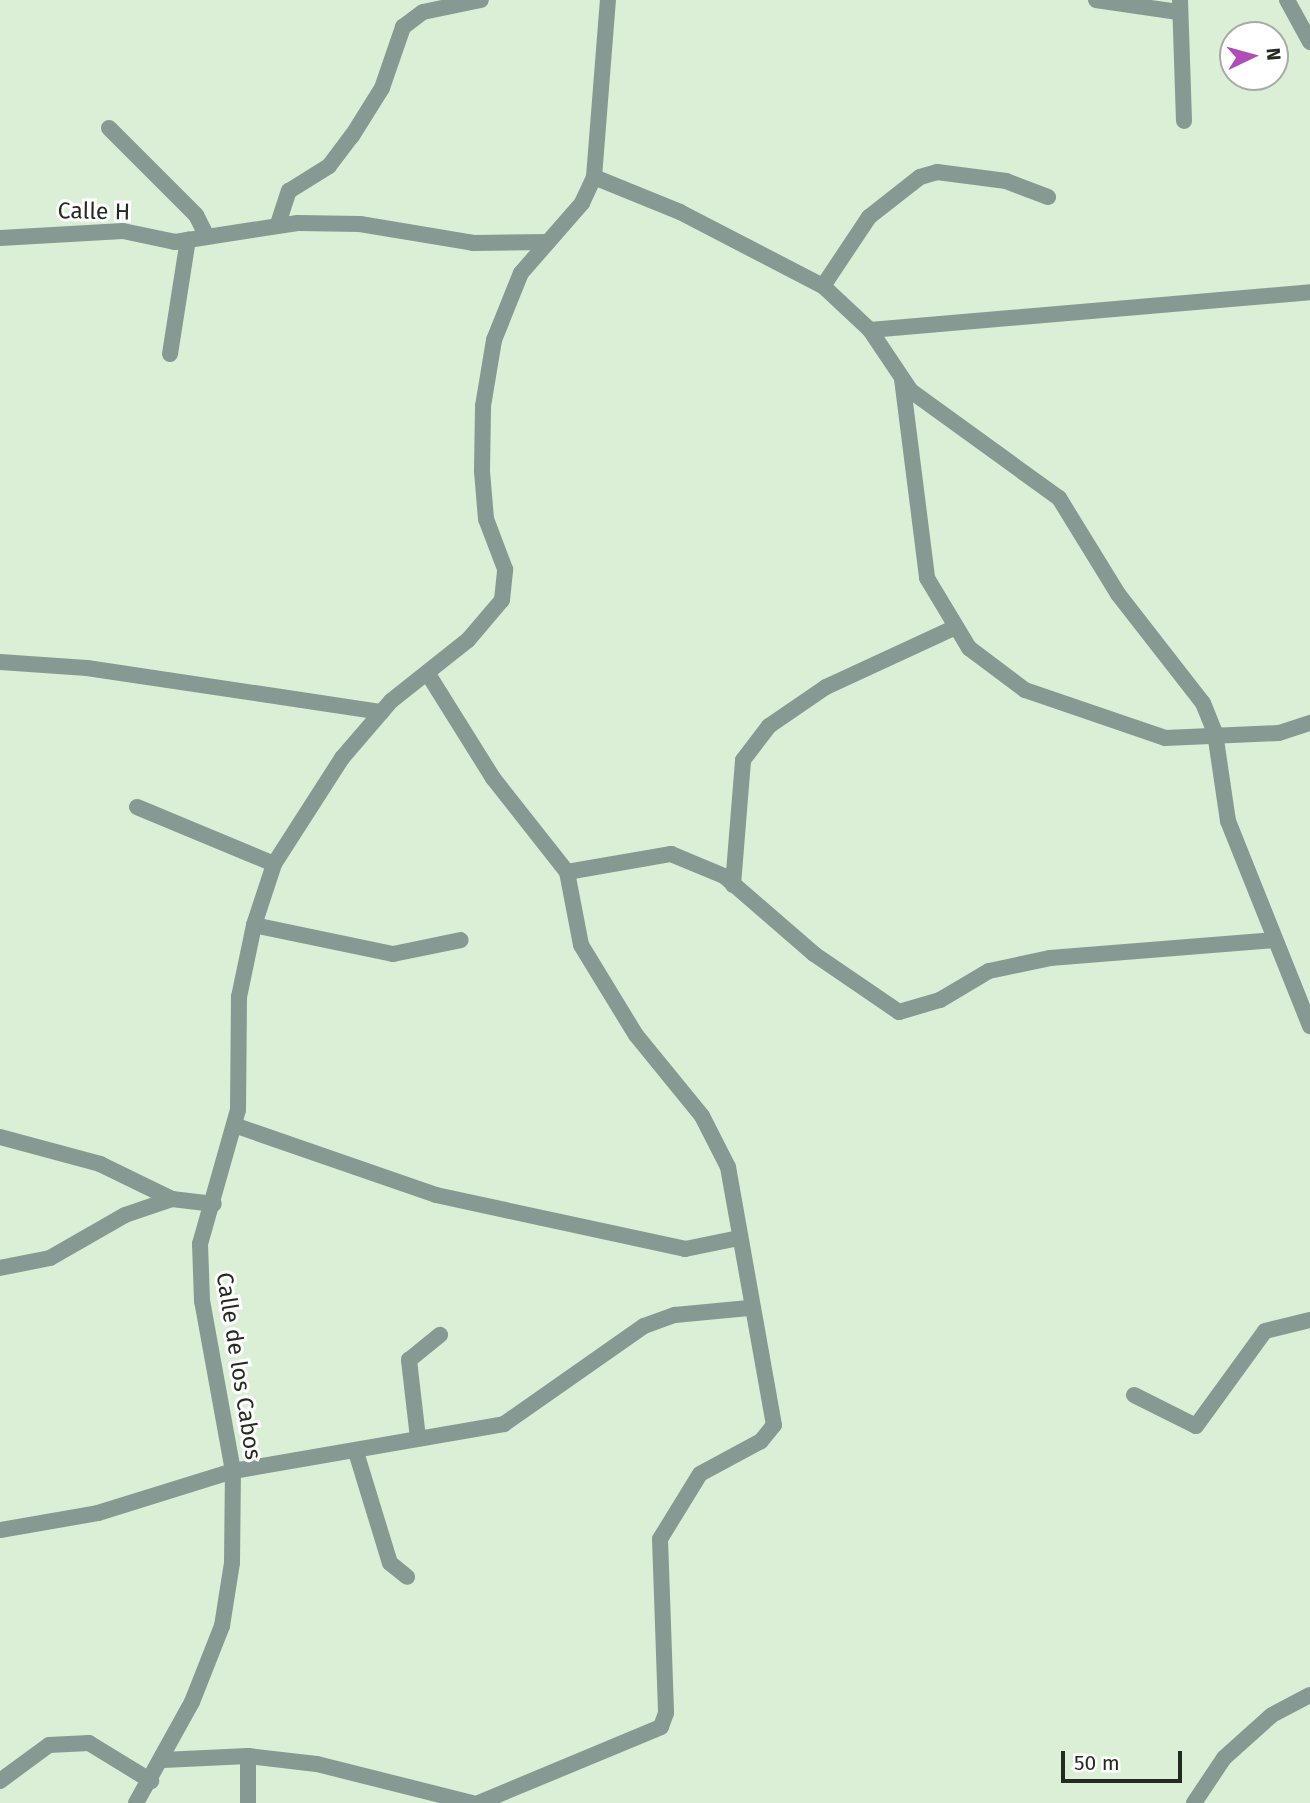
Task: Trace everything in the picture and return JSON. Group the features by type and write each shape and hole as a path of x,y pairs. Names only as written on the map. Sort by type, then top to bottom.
{"street":[{"path":"278,224 289,191 329,166 352,136 382,88 403,27 424,12 455,3 481,0"},
{"name":"Calle de los Cabos","path":"136,1803 163,1760 222,1626 232,1563 233,1471 202,1301 200,1244 214,1204 234,1125 243,1055 239,997 254,925 274,864 342,758 382,712 428,674 502,600 505,569 486,519 483,406 494,340 521,273 582,203 594,177 608,0"},
{"path":"1096,0 1179,6 1184,121"},
{"path":"1287,0 1310,42"},
{"path":"109,128 196,215 206,235"},
{"path":"823,286 869,217 920,177 937,172 1006,181 1048,197"},
{"path":"594,177 680,212 823,286 870,330 911,391 1059,498 1118,594 1203,703 1215,733 1228,821 1272,940 1310,1026"},
{"name":"Calle H","path":"1,234 123,231 188,239 278,224 360,224 473,243 548,242"},
{"path":"170,354 188,239"},
{"path":"870,330 1310,292"},
{"path":"902,376 922,556 927,578 969,648 1025,690 1165,738 1215,733 1279,733 1310,723"},
{"path":"733,885 743,761 769,726 826,687 957,627"},
{"path":"0,662 87,668 382,712"},
{"path":"428,674 486,767 567,872 581,945 636,1035 702,1116 728,1167 750,1308 774,1425 761,1441 700,1474 660,1539 666,1713 661,1727 478,1803"},
{"path":"137,807 274,864"},
{"path":"567,872 671,854 733,885 814,954 899,1012 940,1000 989,971 1050,958 1272,940"},
{"path":"254,925 393,954 461,940"},
{"path":"234,1125 447,1197 685,1249 738,1238"},
{"path":"0,1137 100,1164 172,1199 214,1204"},
{"path":"0,1268 50,1258 125,1216 172,1199"},
{"path":"0,1530 98,1513 233,1471 356,1452 418,1438 504,1424 644,1326 675,1315 750,1308"},
{"path":"1134,1395 1196,1426 1265,1331 1310,1320"},
{"path":"418,1438 409,1360 440,1335"},
{"path":"356,1452 390,1563 407,1577"},
{"path":"1194,1803 1224,1758 1272,1714 1310,1695"},
{"path":"0,1781 50,1745 89,1743 151,1781"},
{"path":"248,1756 248,1803"},
{"path":"163,1760 248,1756 381,1776 434,1797 472,1803"}]}
